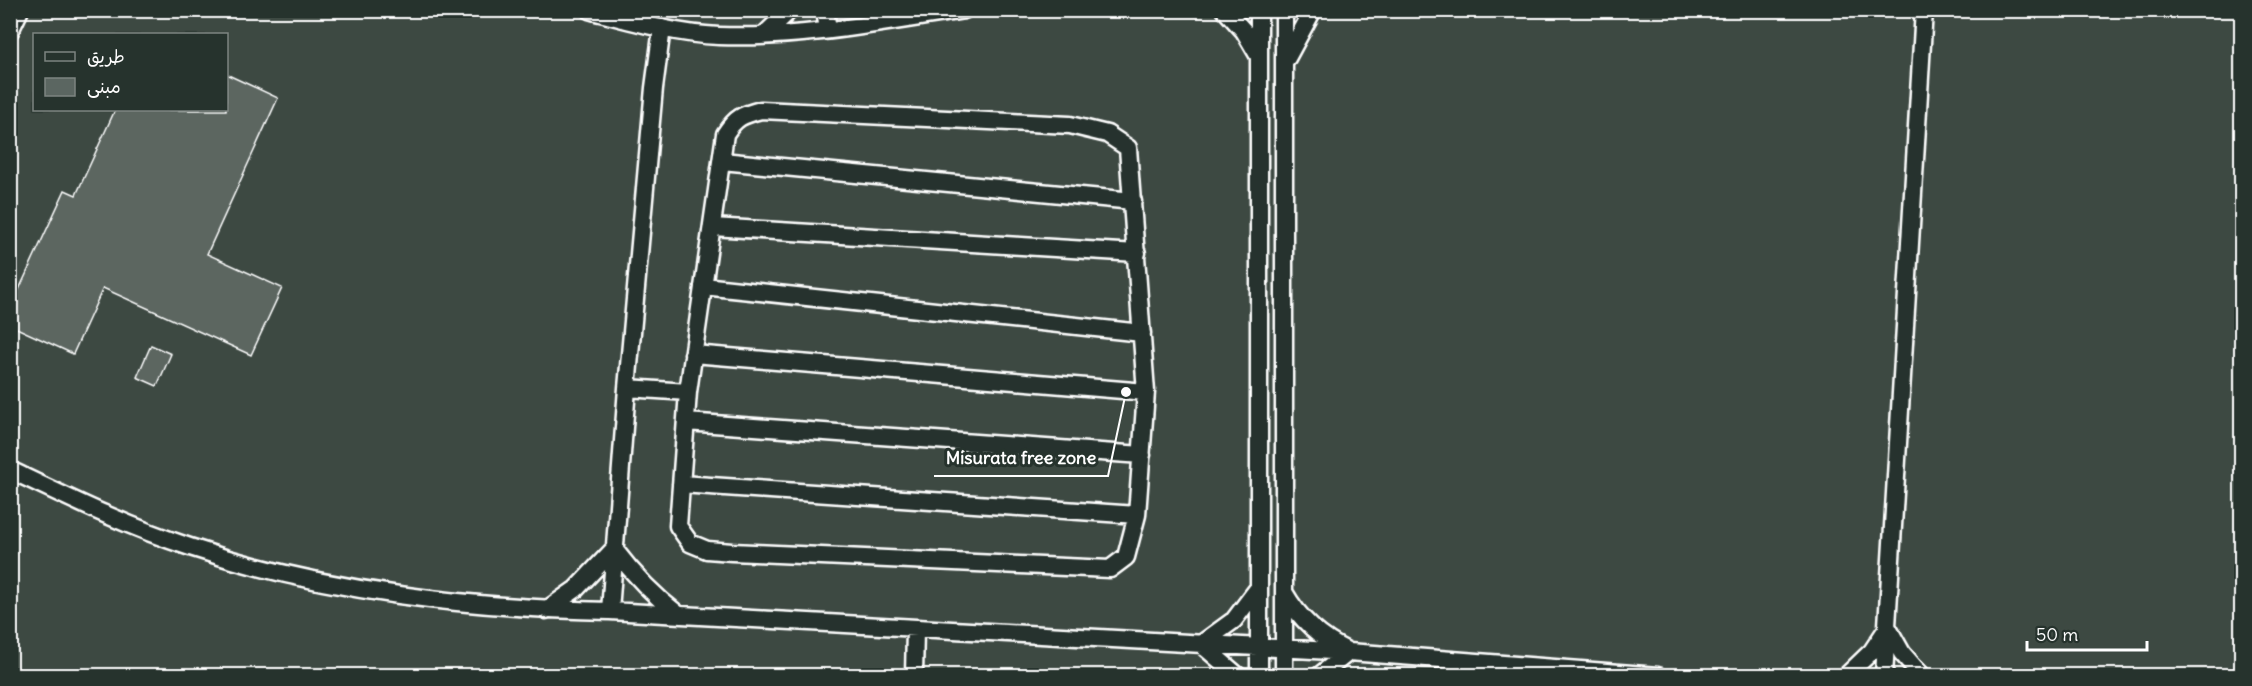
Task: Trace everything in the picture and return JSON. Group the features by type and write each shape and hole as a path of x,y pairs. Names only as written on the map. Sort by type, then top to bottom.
{"lane":[{"path":"10,31 20,10"},
{"path":"589,10 662,28 717,36 763,36 828,30 964,10"},
{"path":"763,36 790,10"},
{"path":"825,10 828,30"},
{"path":"874,10 892,21"},
{"path":"1225,10 1244,31 1260,58"},
{"path":"1258,675 1259,10"},
{"path":"1284,10 1284,675"},
{"path":"1284,64 1313,10"},
{"path":"1884,675 1924,10"},
{"path":"610,611 627,388 654,87 662,28"},
{"path":"761,110 1070,125 1107,134 1128,148 1146,392 1137,515 1126,557 1110,569 732,552 707,550 690,543 678,526 688,392 722,161 726,135 734,122 744,115 761,110"},
{"path":"722,161 1133,201"},
{"path":"712,227 1137,253"},
{"path":"703,286 1142,333"},
{"path":"693,354 1146,392"},
{"path":"627,388 688,392"},
{"path":"686,422 1142,455"},
{"path":"10,470 71,499 168,539 240,562 302,577 396,595 450,602 546,610 610,611 1349,652 1658,675"},
{"path":"681,484 1137,515"},
{"path":"546,610 576,589 614,549"},
{"path":"614,549 640,580 679,615"},
{"path":"1201,644 1234,620 1258,587"},
{"path":"1284,592 1309,626 1321,637 1349,652"},
{"path":"1846,675 1872,651 1887,627"},
{"path":"1887,627 1902,653 1922,675"},
{"path":"914,675 915,629"},
{"path":"1201,644 1238,675"},
{"path":"1319,675 1349,652"}],"shaded area":[{"path":"11,11 2241,11 2241,675 11,675"}],"building":[{"path":"228,75 278,98 207,254 282,288 251,355 103,288 73,354 10,325 10,309 65,190 76,195 115,111 228,111"},
{"path":"151,345 171,354 157,386 137,377"}],"place":[{"name":"Misurata free zone","path":"1126,392"}]}
